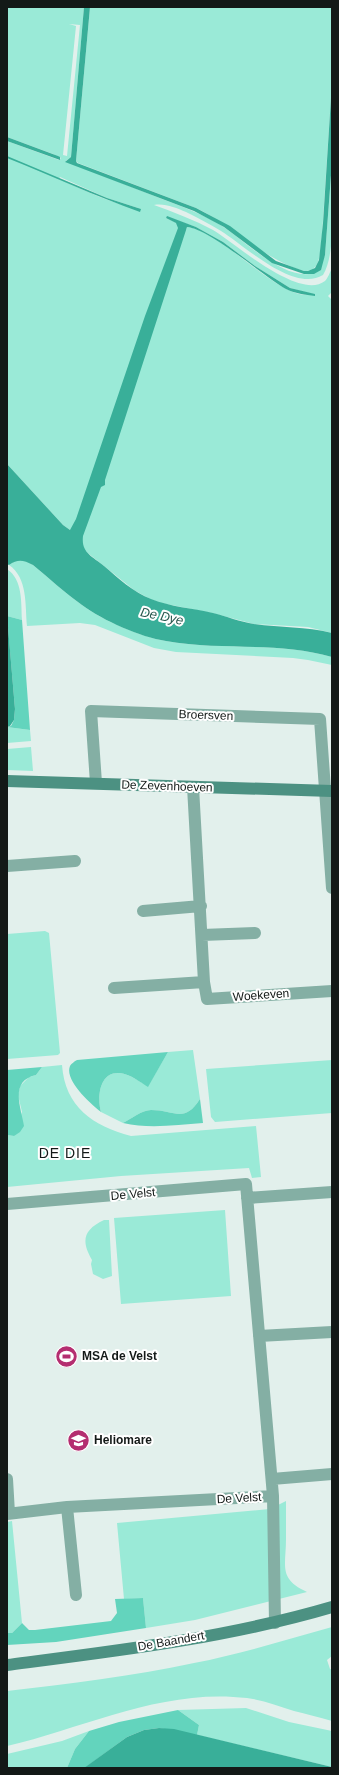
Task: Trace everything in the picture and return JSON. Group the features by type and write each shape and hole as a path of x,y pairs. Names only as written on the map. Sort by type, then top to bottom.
{"main road":[{"name":"De Zevenhoeven","path":"7,781 329,791"},
{"name":"De Baandert","path":"7,1665 146,1646 275,1623 332,1607"}],"street":[{"name":"Broersven","path":"96,783 91,711 320,719 329,791"},
{"name":"Woekeven","path":"193,787 201,906 204,982 207,999 332,991"},
{"path":"329,791 332,888"},
{"path":"7,866 75,861"},
{"path":"144,911 201,906"},
{"path":"202,935 255,933"},
{"path":"114,988 204,982"},
{"name":"De Velst","path":"7,1204 246,1184 273,1496 67,1507 8,1514 7,1479"},
{"path":"247,1198 332,1192"},
{"path":"259,1336 332,1332"},
{"name":"De Velst","path":"272,1479 332,1474"},
{"path":"273,1496 275,1623"},
{"path":"67,1507 76,1595"}],"shaded area":[{"path":"7,7 84,7 71,157 66,161 202,215 218,223 268,260 293,272 306,274 317,272 325,255 332,162 333,220 330,252 323,275 311,279 298,278 284,273 256,256 221,231 186,212 166,205 154,205 184,216 213,230 268,268 284,277 300,283 314,285 325,281 332,268 332,292 328,296 332,300 332,633 308,627 254,624 212,613 161,603 150,599 134,590 84,550 70,530 63,525 7,464 7,141 59,160 61,158 7,137","holes":["69,24 80,25 67,156 63,155 76,26","60,177 107,198 141,209 109,200 59,179","167,217 196,227 223,242 255,266 290,288 312,294 299,294 285,288 268,278 217,240 201,231 187,227 186,230 181,225 166,218"]},
{"path":"90,7 332,7 332,82 322,235 319,259 314,268 310,271 304,271 289,266 261,251 210,215 196,208 76,161"},
{"path":"16,560 24,560 33,565 69,596 90,611 111,622 145,636 187,644 291,649 312,652 332,657 332,665 293,658 176,652 154,648 95,625 80,623 27,626 23,584 15,570 9,565"},
{"path":"7,569 19,585 22,620 7,616"},
{"path":"7,616 22,620 30,730 7,727 11,726 14,720 15,709"},
{"path":"7,727 30,730 31,741 7,743"},
{"path":"31,747 33,771 7,770 7,749"},
{"path":"45,931 49,933 60,1053 58,1055 7,1059 7,934"},
{"path":"193,1050 200,1099 189,1111 178,1114 148,1110 123,1123 101,1112 99,1100 101,1086 108,1076 120,1073 124,1074 131,1076 148,1086 168,1052"},
{"path":"168,1052 148,1087 135,1078 124,1074 120,1073 108,1076 101,1086 99,1100 101,1112 75,1085 69,1072 70,1066 77,1060"},
{"path":"332,1060 332,1113 215,1122 211,1117 206,1069"},
{"path":"62,1065 64,1080 75,1103 93,1120 117,1132 131,1136 256,1126 261,1177 252,1178 249,1168 121,1176 7,1187 7,1135 14,1136 22,1112 18,1095 20,1086 29,1077 36,1075 42,1067"},
{"path":"42,1067 36,1075 28,1078 22,1083 20,1089 19,1103 24,1126 20,1132 14,1136 7,1135 7,1070"},
{"path":"200,1099 203,1123 143,1126 123,1123 148,1110 178,1114 184,1113 194,1107"},
{"path":"225,1210 231,1296 121,1304 114,1218"},
{"path":"104,1220 109,1220 112,1276 103,1279 93,1274 91,1264 92,1260 85,1242 88,1232"},
{"path":"286,1501 286,1571 291,1582 307,1592 195,1620 146,1628 143,1598 124,1599 117,1523 270,1509"},
{"path":"12,1521 22,1623 12,1633 7,1633 7,1522"},
{"path":"143,1598 146,1628 56,1642 7,1645 7,1633 12,1633 22,1623 29,1630 35,1630 111,1621 117,1613 115,1599"},
{"path":"332,1627 332,1656 327,1660 330,1669 332,1670 332,1721 253,1699 216,1696 155,1704 7,1746 7,1691 54,1686 171,1668 246,1651"},
{"path":"246,1708 289,1722 332,1731 332,1767 197,1735 199,1725 178,1710"},
{"path":"178,1710 199,1725 197,1735 159,1728 144,1730 127,1737 86,1767 67,1768 75,1749 89,1731 119,1722"},
{"path":"89,1731 75,1749 67,1768 7,1768 7,1754 62,1741"}],"water":[{"path":"84,7 90,7 77,163 196,208 230,226 276,261 304,271 315,268 319,260 323,223 332,82 332,162 325,255 321,270 314,274 304,274 272,263 224,227 194,211 65,162 71,157"},
{"path":"7,137 58,156 60,157 60,160 7,141"},
{"path":"7,156 107,198 141,209 140,212 90,193 7,158"},
{"name":"De Dye","path":"167,216 196,227 223,242 255,266 290,288 315,294 315,296 296,293 286,289 222,244 197,230 187,227 105,480 105,485 101,487 83,536 84,546 88,554 138,593 159,602 213,613 249,623 312,629 332,633 332,657 291,649 187,644 145,636 122,628 91,611 69,596 33,565 21,561 9,565 7,564 7,464 63,525 70,530 76,519 145,316 178,228 176,223 166,218"},
{"path":"7,615 15,709 14,720 10,726 7,727"},
{"path":"159,1728 174,1729 332,1768 84,1768 127,1737 144,1730"}],"place":[{"name":"MSA de Velst","path":"67,1356"},
{"name":"Heliomare","path":"79,1440"}],"district":[{"name":"DE DIE","path":"65,1153"}]}
